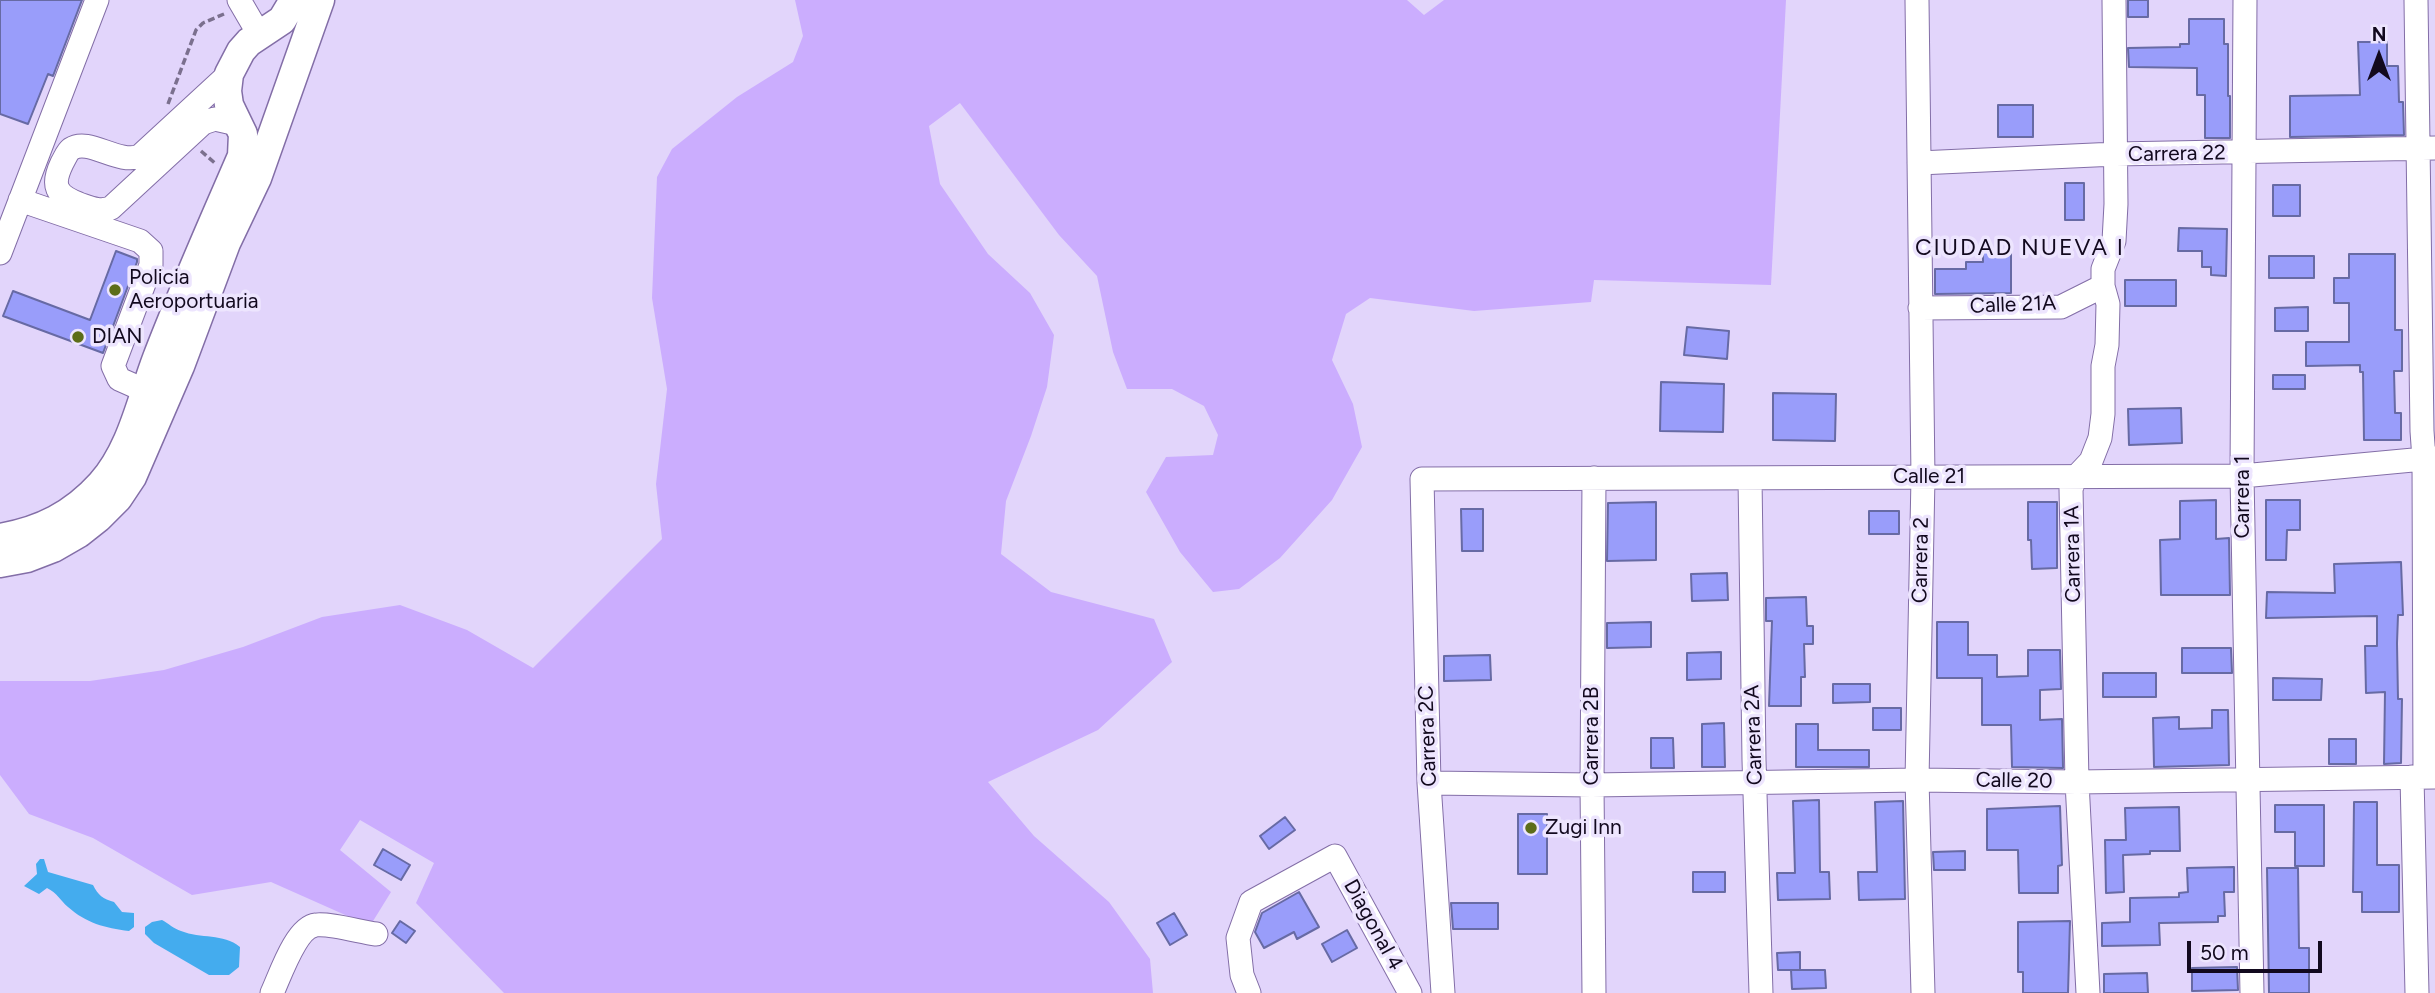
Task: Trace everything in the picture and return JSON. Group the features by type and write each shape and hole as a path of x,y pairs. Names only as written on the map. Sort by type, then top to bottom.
{"main road":[{"path":"0,538 46,526 69,513 103,483 117,463 157,358 242,156 240,129 229,106 229,74 241,51 320,0"},
{"path":"0,563 27,558 53,548 79,533 118,498 132,477 175,379 226,243 257,178 269,144 286,21"},
{"path":"240,129 269,144"}],"street":[{"path":"0,253 97,0"},
{"path":"239,0 286,21"},
{"name":"Carrera 2","path":"1917,0 1923,477 1917,780 1923,993"},
{"name":"Carrera 1A","path":"2088,993 2077,782 2071,489 2075,478 2091,461 2102,426 2108,304 2103,286 2103,269 2114,241 2114,0"},
{"name":"Carrera 1","path":"2245,0 2242,475 2252,993"},
{"path":"2416,0 2426,148 2430,459 2417,993"},
{"path":"229,74 140,156 122,158 86,146 69,150 57,176 57,189 65,198 94,209 111,208 203,123 215,119 240,129"},
{"name":"Carrera 22","path":"1919,163 2116,155 2426,148"},
{"path":"20,200 140,241 151,251 151,265 113,366 119,379 136,387"},
{"name":"Calle 21A","path":"1920,307 2061,307 2103,286"},
{"name":"Calle 21","path":"1422,479 2075,478 2242,475 2430,459"},
{"name":"Carrera 2B","path":"1594,478 1594,993"},
{"name":"Carrera 2A","path":"1750,478 1761,993"},
{"name":"Carrera 2C","path":"1422,479 1429,783 1443,993"},
{"name":"Calle 20","path":"1429,783 1592,785 2424,777"},
{"name":"Diagonal 4","path":"1249,993 1242,975 1238,937 1251,902 1335,856 1410,993"},
{"path":"272,993 305,928 316,925 376,934"}],"shaded area":[{"path":"795,0 1407,0 1424,15 1444,0 1786,0 1771,285 1594,280 1591,302 1474,311 1370,298 1346,314 1332,360 1353,404 1362,447 1332,500 1280,558 1239,589 1213,592 1180,552 1146,492 1166,457 1213,455 1218,435 1204,406 1172,389 1127,389 1113,352 1097,276 1059,235 960,103 929,126 940,184 988,254 1030,293 1054,335 1047,387 1006,501 1001,554 1051,592 1154,619 1172,662 1098,730 988,782 1034,836 1109,902 1150,959 1153,993 504,993 416,903 434,863 360,820 340,850 391,892 370,926 271,882 192,895 93,838 29,814 0,775 0,681 90,681 164,670 243,647 322,617 400,605 467,630 533,668 662,539 656,484 667,389 652,298 657,177 672,149 737,97 793,62 803,36"}],"water":[{"path":"40,859 44,859 48,872 93,885 99,894 114,902 122,912 134,913 134,927 129,931 96,924 75,913 47,888 39,894 24,886 37,874 36,864"},
{"path":"162,920 176,929 219,938 240,947 239,967 229,975 209,975 154,943 145,934 145,927"}],"building":[{"path":"0,0 82,0 53,76 48,74 28,124 0,114"},
{"path":"2128,0 2148,0 2148,17 2128,17"},
{"path":"2189,19 2224,19 2224,44 2228,44 2230,138 2205,138 2205,95 2197,95 2197,68 2129,67 2128,48 2180,47 2180,44 2189,44"},
{"path":"2358,42 2387,42 2387,66 2398,66 2399,102 2403,102 2404,135 2290,137 2290,96 2360,95"},
{"path":"1998,105 2033,105 2033,137 1998,137"},
{"path":"2065,183 2084,183 2084,220 2065,220"},
{"path":"2273,185 2300,185 2300,216 2273,216"},
{"path":"2179,228 2227,229 2226,276 2211,275 2211,267 2202,267 2202,251 2178,251"},
{"path":"116,251 137,259 137,262 103,353 3,316 13,291 90,320"},
{"path":"1983,252 2011,252 2011,293 1935,294 1935,269 1966,269 1966,262 1983,262"},
{"path":"2349,254 2395,254 2395,330 2402,330 2402,371 2394,371 2395,413 2401,413 2401,440 2364,440 2363,372 2360,372 2360,365 2306,366 2306,342 2349,342 2349,303 2334,303 2334,278 2349,278"},
{"path":"2269,256 2314,256 2314,278 2269,278"},
{"path":"2125,280 2176,280 2176,306 2125,306"},
{"path":"2308,307 2308,331 2275,331 2275,308"},
{"path":"1687,327 1729,331 1727,359 1684,355"},
{"path":"2273,375 2305,375 2305,389 2273,389"},
{"path":"1661,382 1724,384 1723,432 1660,431"},
{"path":"1773,393 1836,394 1835,441 1773,440"},
{"path":"2181,408 2182,443 2129,445 2128,409"},
{"path":"2216,500 2216,539 2229,538 2230,595 2161,595 2160,540 2180,539 2180,501"},
{"path":"2266,500 2300,500 2300,530 2287,530 2286,560 2266,560"},
{"path":"1656,502 1656,560 1607,561 1608,503"},
{"path":"2028,502 2057,502 2057,568 2032,569 2031,540 2028,540"},
{"path":"1461,509 1483,509 1483,551 1462,551"},
{"path":"1869,511 1899,511 1899,534 1869,534"},
{"path":"2401,562 2403,615 2398,615 2397,643 2398,699 2402,699 2401,763 2384,764 2385,692 2366,693 2365,646 2377,646 2377,616 2266,618 2267,592 2335,593 2334,564"},
{"path":"1727,573 1728,600 1692,601 1691,574"},
{"path":"1806,597 1807,626 1813,626 1813,644 1804,644 1805,677 1801,677 1801,706 1769,706 1772,621 1766,621 1766,598"},
{"path":"1651,622 1651,647 1607,648 1607,623"},
{"path":"1937,622 1968,622 1968,655 1997,655 1997,677 2028,676 2028,650 2060,650 2061,689 2040,690 2040,720 2062,719 2063,768 2012,767 2011,725 1982,725 1982,678 1937,678"},
{"path":"2182,648 2231,648 2232,673 2182,673"},
{"path":"1721,652 1721,679 1687,680 1687,653"},
{"path":"1490,655 1491,680 1444,681 1444,656"},
{"path":"2103,673 2156,673 2156,697 2103,697"},
{"path":"2273,678 2322,679 2321,700 2273,700"},
{"path":"1833,684 1870,684 1870,702 1833,703"},
{"path":"1873,708 1901,708 1901,730 1873,730"},
{"path":"2212,710 2228,710 2229,765 2154,767 2153,718 2179,717 2179,729 2212,728"},
{"path":"1724,723 1725,767 1702,767 1702,724"},
{"path":"1796,724 1818,724 1818,750 1869,750 1869,767 1796,767"},
{"path":"1651,738 1673,738 1674,768 1651,768"},
{"path":"2329,739 2356,739 2356,764 2329,764"},
{"path":"1819,800 1820,872 1829,872 1830,899 1778,900 1777,873 1795,873 1793,801"},
{"path":"1903,801 1905,899 1859,900 1858,872 1877,872 1875,802"},
{"path":"2354,802 2377,802 2377,865 2399,865 2399,912 2362,912 2362,892 2353,892"},
{"path":"2275,805 2324,805 2324,866 2295,866 2295,832 2275,832"},
{"path":"2060,806 2062,865 2058,866 2058,893 2019,893 2018,850 1987,850 1987,809"},
{"path":"2179,807 2180,851 2150,851 2150,854 2123,855 2124,892 2106,893 2105,840 2126,840 2125,808"},
{"path":"1518,814 1547,814 1547,874 1518,874"},
{"path":"1285,817 1295,830 1269,849 1260,836"},
{"path":"383,849 410,865 401,880 374,865"},
{"path":"1965,851 1965,870 1934,870 1933,852"},
{"path":"2234,867 2234,892 2224,892 2225,916 2218,916 2218,922 2159,923 2160,945 2102,946 2102,923 2130,922 2130,898 2179,897 2179,893 2188,892 2187,868"},
{"path":"2267,868 2298,868 2299,948 2309,948 2309,993 2269,993"},
{"path":"1693,872 1725,872 1725,892 1693,892"},
{"path":"1299,892 1319,927 1297,939 1294,932 1264,948 1255,932 1262,913"},
{"path":"1451,903 1498,903 1498,929 1453,929"},
{"path":"1174,913 1187,935 1170,945 1157,923"},
{"path":"400,921 415,931 406,943 392,933"},
{"path":"2070,921 2068,993 2023,993 2023,972 2018,972 2018,922"},
{"path":"1347,930 1357,948 1332,962 1322,944"},
{"path":"1800,952 1800,970 1778,970 1777,953"},
{"path":"2237,967 2238,990 2192,991 2192,968"},
{"path":"1791,970 1825,970 1826,988 1792,989"},
{"path":"2147,973 2148,993 2104,993 2104,974"}],"place":[{"name":"Policia Aeroportuaria","path":"115,290"},
{"name":"DIAN","path":"78,337"},
{"name":"Zugi Inn","path":"1531,828"}],"district":[{"name":"CIUDAD NUEVA I","path":"2020,248"}]}
